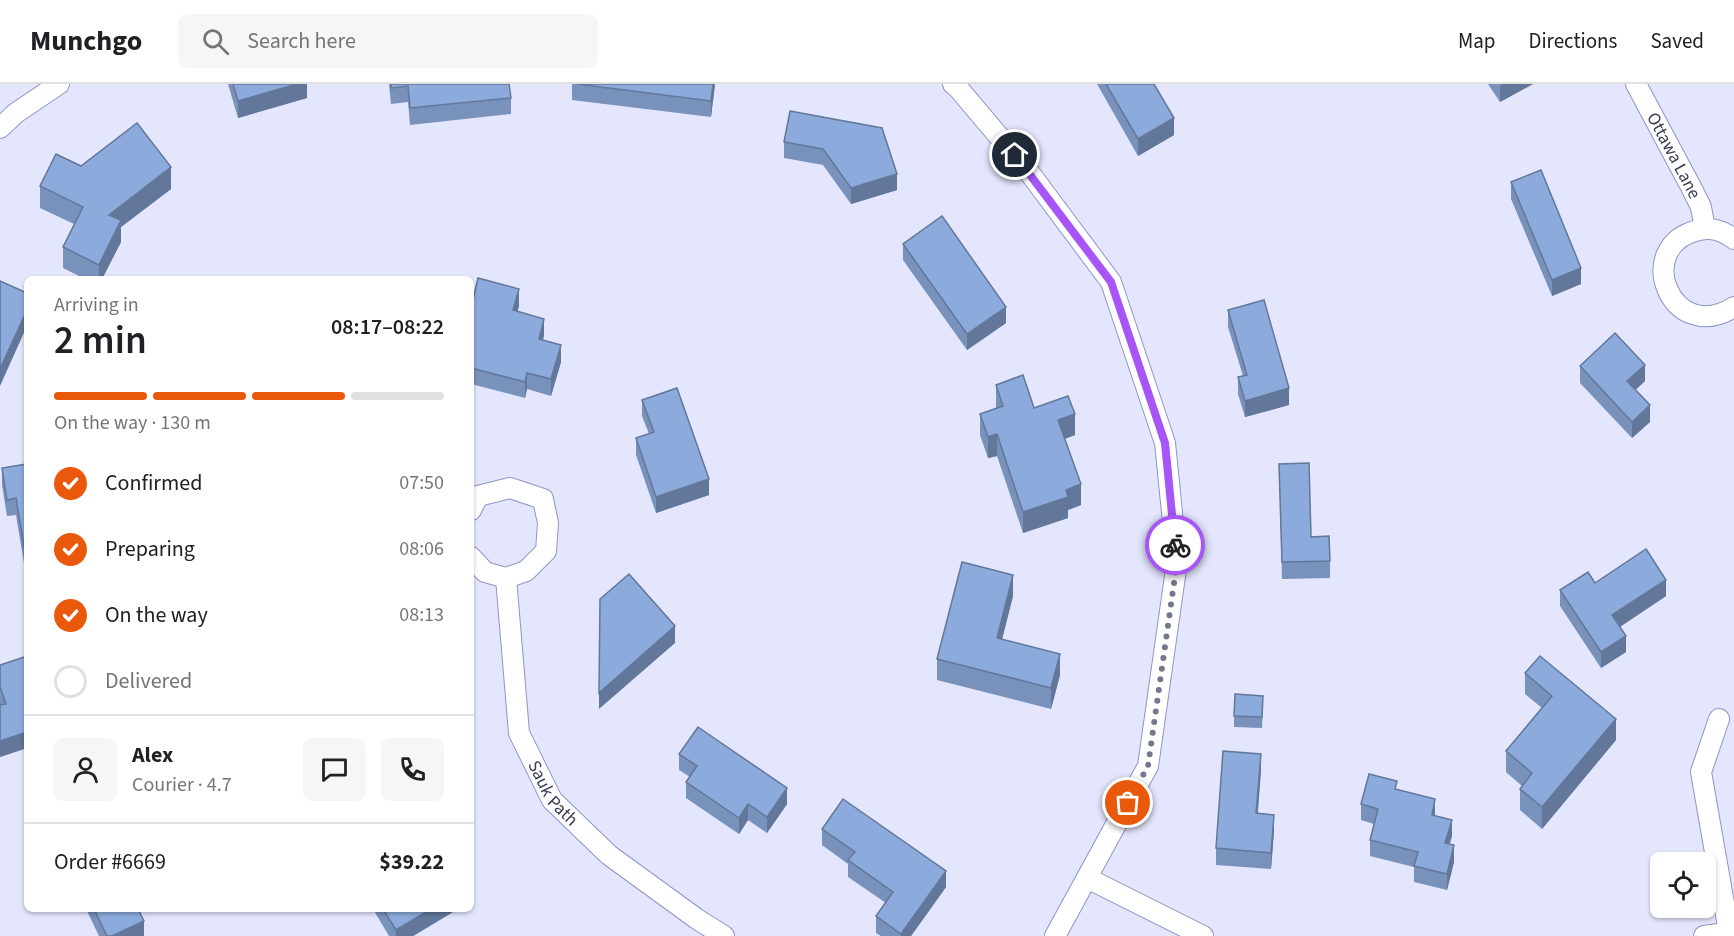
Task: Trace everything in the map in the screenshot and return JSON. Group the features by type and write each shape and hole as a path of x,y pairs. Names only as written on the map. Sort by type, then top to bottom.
{"street":[{"path":"0,129 16,113 59,84"},
{"name":"Ottawa Lane","path":"1636,84 1701,207 1705,229"},
{"path":"958,85 1029,172 1111,282 1165,443 1177,562 1148,766 1055,936"},
{"path":"1734,239 1719,231 1705,229 1690,232 1677,240 1668,252 1663,266 1664,281 1669,295 1679,307 1692,314 1707,316 1721,314 1734,307"},
{"path":"474,504 478,496 510,488 543,499 548,523 546,551 526,571 506,578 485,572 474,560"},
{"name":"Sauk Path","path":"506,578 519,733 552,800 609,855 724,936"},
{"path":"1704,936 1731,932 1701,772 1719,719"},
{"path":"1087,878 1203,936"}],"building":[{"path":"233,84 297,84 238,101"},
{"path":"391,84 509,84 511,98 410,108 408,86 391,88"},
{"path":"577,84 713,84 711,101"},
{"path":"1106,84 1154,84 1174,118 1138,139"},
{"path":"790,111 882,128 897,174 851,188 823,149 784,142"},
{"path":"137,123 171,167 109,215 121,220 99,265 63,247 83,207 40,186 56,154 81,166"},
{"path":"1541,170 1581,268 1552,280 1511,182"},
{"path":"942,216 1006,307 967,334 903,244"},
{"path":"478,278 519,289 513,310 544,319 539,339 561,345 551,379 527,373 525,382 474,369 474,296"},
{"path":"0,281 24,292 24,317 0,369"},
{"path":"1264,300 1289,388 1245,401 1238,377 1247,375 1228,310"},
{"path":"1615,333 1645,365 1627,381 1650,405 1632,422 1580,366"},
{"path":"1023,375 1034,408 1068,396 1075,414 1058,420 1081,484 1066,490 1068,497 1023,512 997,434 988,437 980,414 1003,406 996,385"},
{"path":"677,388 709,479 656,497 636,438 654,432 642,400"},
{"path":"1309,463 1311,537 1329,536 1330,561 1282,562 1279,464"},
{"path":"24,464 24,546 16,498 7,500 2,468"},
{"path":"1646,549 1666,580 1612,615 1626,636 1601,652 1560,590 1588,572 1595,583"},
{"path":"962,562 1013,575 997,638 1060,654 1051,688 937,659"},
{"path":"629,574 675,626 599,693 600,599"},
{"path":"1540,656 1616,719 1542,807 1520,789 1532,773 1506,751 1552,696 1525,673"},
{"path":"24,657 24,733 0,741 0,705 6,704 0,687 0,665"},
{"path":"1235,694 1263,696 1262,717 1234,716"},
{"path":"698,727 787,788 767,817 748,804 739,818 686,782 697,766 679,754"},
{"path":"1223,751 1261,754 1256,813 1274,815 1271,853 1216,848"},
{"path":"1369,774 1397,781 1395,789 1435,799 1432,815 1452,820 1445,843 1454,845 1447,874 1414,866 1418,852 1370,840 1378,809 1361,804"},
{"path":"843,799 946,871 901,934 876,916 893,892 848,860 855,852 822,829"},
{"path":"95,912 140,912 144,921 112,936 107,936"},
{"path":"385,912 426,912 396,930"}],"way so far":[{"path":"1128,803 1148,766 1177,562 1175,545"}],"route":[{"path":"1015,155 1111,282 1165,443 1175,545"}]}
